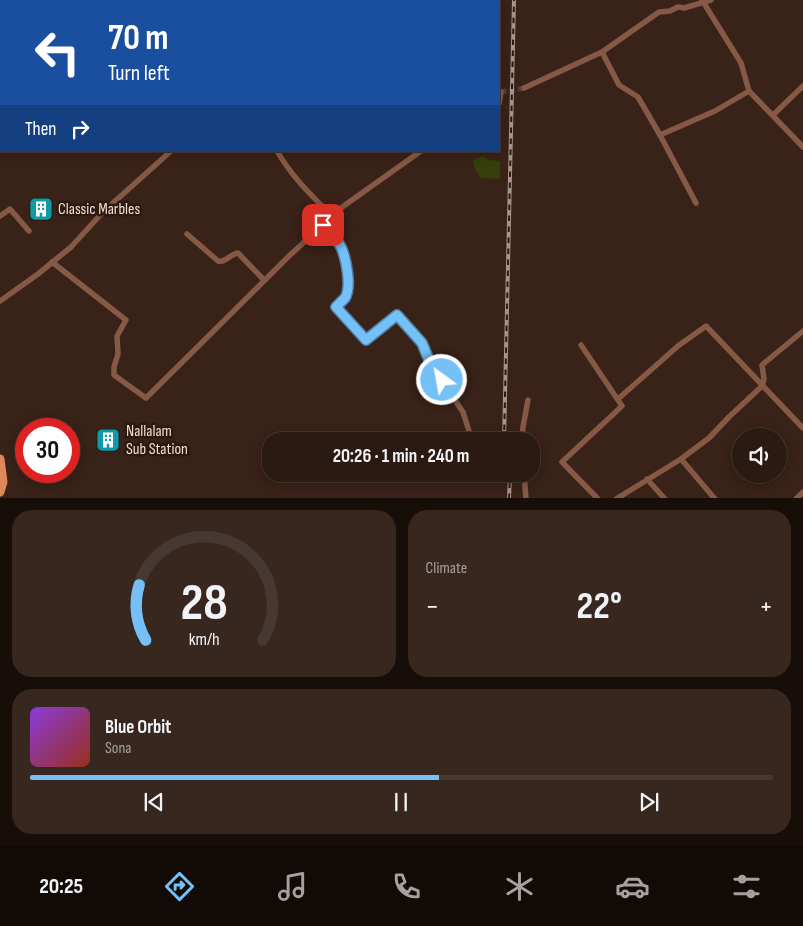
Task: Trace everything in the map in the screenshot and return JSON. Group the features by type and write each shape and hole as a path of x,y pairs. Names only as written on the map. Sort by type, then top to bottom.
{"main road":[{"path":"0,459 4,482 0,492"}],"street":[{"path":"524,88 602,52 659,12 670,11 678,7 684,8 702,1 711,0"},
{"path":"702,1 741,63 749,91 803,147"},
{"path":"602,52 619,85 638,97 696,203"},
{"path":"773,115 803,86"},
{"path":"660,135 715,111 749,91"},
{"path":"0,301 38,274 71,247 102,212 170,152"},
{"path":"278,152 294,178 332,216"},
{"path":"52,262 126,320 117,336 118,354 114,375 146,398 264,280 332,216 419,152"},
{"path":"0,216 10,209 28,231"},
{"path":"323,225 338,242 346,268 348,288 345,298 336,307 366,340 397,315 422,343 431,365 463,412 469,431"},
{"path":"187,234 218,261 222,262 238,252 264,280"},
{"path":"618,399 678,346 706,326 803,428"},
{"path":"616,498 681,459 709,438 762,386 764,379 762,366 803,331"},
{"path":"581,344 622,406 562,462 598,498"},
{"path":"523,432 528,400"},
{"path":"681,459 715,498"},
{"path":"647,479 665,498"},
{"path":"525,482 526,498"},
{"path":"796,498 803,492"}],"green space":[{"path":"483,156 490,160 500,161 500,179 480,178 473,160"}],"tunnel":[{"path":"501,92 524,88"}],"railway":[{"path":"504,432 514,0"},
{"path":"509,498 510,482"}],"place":[{"name":"Classic Marbles","path":"41,209"},
{"name":"Nallalam Sub Station","path":"108,440"}],"route":[{"path":"323,225 338,242 346,268 348,288 345,298 336,307 366,340 397,315 422,343 431,365 442,380"}]}
